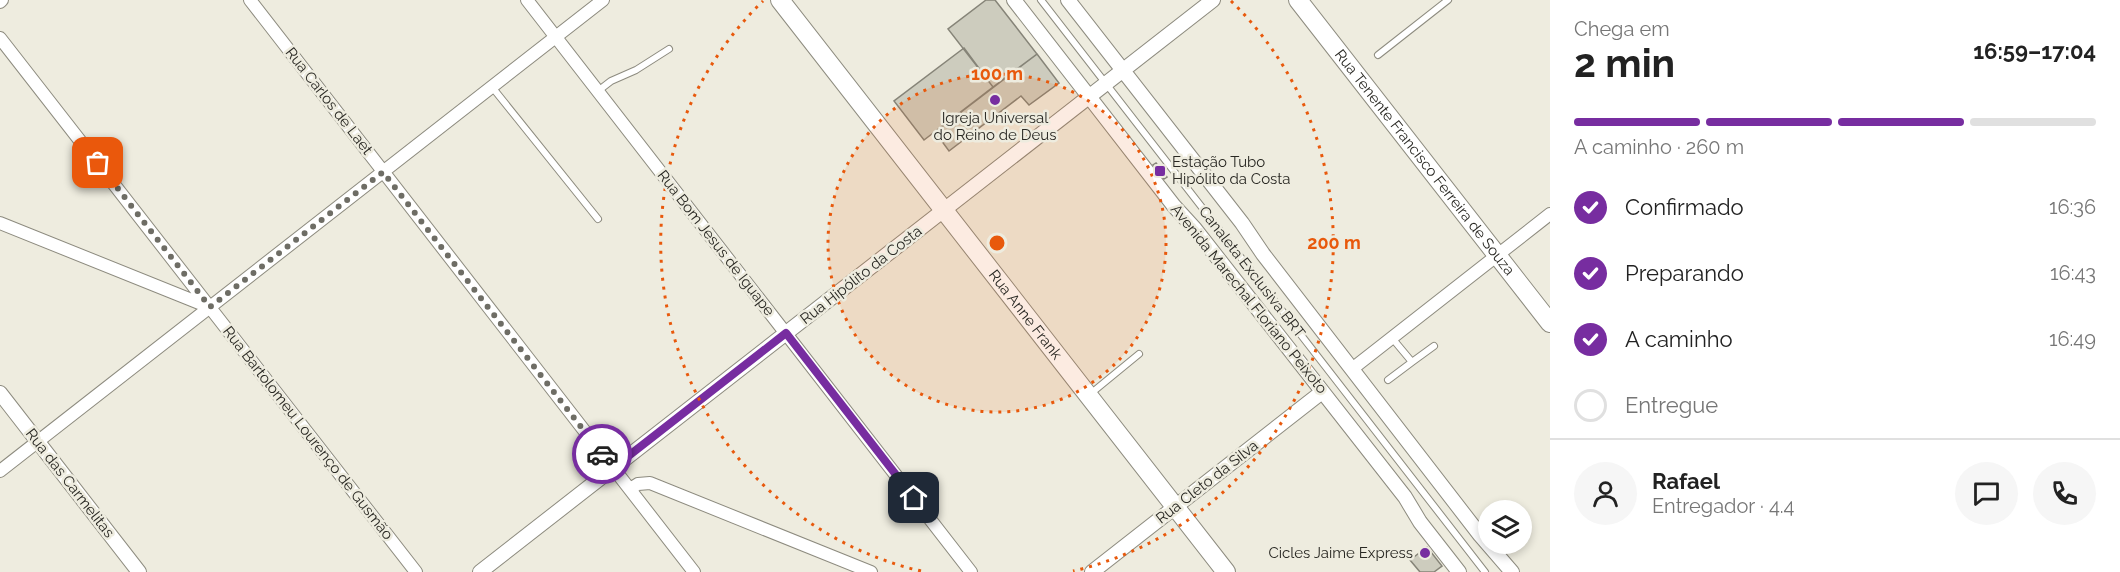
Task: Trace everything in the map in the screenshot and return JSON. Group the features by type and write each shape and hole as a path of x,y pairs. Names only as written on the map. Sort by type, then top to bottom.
{"main road":[{"name":"Rua Anne Frank","path":"780,0 1226,572"},
{"name":"Rua Tenente Francisco Ferreira de Souza","path":"1298,0 1550,323"}],"street":[{"name":"Rua Carlos de Laet","path":"250,0 694,572"},
{"name":"Rua Bom Jesus de Iguape","path":"528,0 971,572"},
{"path":"0,471 603,0"},
{"name":"Avenida Marechal Floriano Peixoto","path":"1014,0 1405,497 1420,522 1459,572"},
{"path":"1068,0 1480,535 1512,572"},
{"name":"Rua Hipólito da Costa","path":"480,572 1213,0"},
{"name":"Rua Bartolomeu Lourenço de Gusmão","path":"0,38 416,572"},
{"path":"1352,369 1550,214"},
{"path":"0,223 210,307"},
{"name":"Rua Cleto da Silva","path":"1092,572 1322,392"},
{"name":"Rua das Carmelitas","path":"0,393 139,572"},
{"path":"630,489 638,484 650,483 871,572"}],"lane":[{"name":"Canaleta Exclusiva BRT","path":"1041,0 1485,572"},
{"path":"1378,55 1448,0"},
{"path":"598,91 611,81 636,70 669,49"},
{"path":"492,87 598,219"},
{"path":"1392,337 1412,362"},
{"path":"1388,380 1434,346"},
{"path":"1089,396 1139,354"}],"building":[{"path":"986,0 995,0 1037,54 993,87 948,29"},
{"path":"964,48 993,87 924,140 894,101"},
{"name":"Igreja Universal do Reino de Deus","path":"1037,54 1059,83 1029,105 1021,96 949,151 935,132"},
{"name":"Estação Tubo Hipólito da Costa","path":"1156,163 1167,177 1164,179 1153,165"},
{"name":"Cicles Jaime Express","path":"1427,547 1442,566 1434,572 1420,572 1410,560"}],"way so far":[{"path":"98,163 210,307 383,172 602,454"}],"place":[{"name":"Igreja Universal do Reino de Deus","path":"995,100"},
{"name":"Estação Tubo Hipólito da Costa","path":"1160,171"},
{"name":"Cicles Jaime Express","path":"1425,553"}],"route":[{"path":"602,454 613,468 786,333 914,498"}]}
